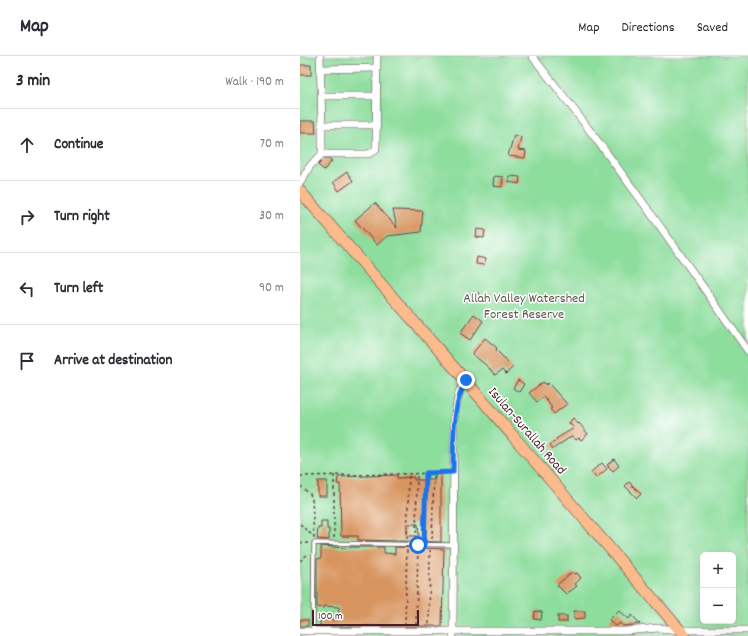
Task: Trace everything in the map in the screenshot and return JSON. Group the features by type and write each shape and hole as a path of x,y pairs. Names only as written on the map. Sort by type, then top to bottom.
{"highway":[{"name":"Isulan-Surallah Road","path":"300,190 466,380 682,633"}],"street":[{"path":"320,56 322,154"},
{"path":"300,183 310,166 322,154 371,153 376,149 377,56"},
{"path":"532,56 586,125 748,351"},
{"path":"321,69 377,68"},
{"path":"322,96 377,96"},
{"path":"322,125 377,125"},
{"path":"453,633 454,419 459,392 466,380"},
{"path":"300,630 429,630 453,633 626,631 658,628 682,633 748,630"}],"lane":[{"path":"313,630 314,543 453,545"}],"path":[{"path":"300,476 453,472"},
{"path":"404,630 409,473"},
{"path":"416,630 417,473"},
{"path":"424,545 426,473"},
{"path":"429,630 434,473"},
{"path":"334,475 334,544"},
{"path":"300,486 310,494 312,498 314,537 314,543 300,543"},
{"path":"300,524 314,537"},
{"path":"300,561 314,550"}],"green space":[{"name":"Allah Valley Watershed Forest Reserve","path":"300,56 748,56 748,636 300,636"}],"building":[{"path":"300,65 311,65 311,75 300,75"},
{"path":"300,121 315,121 316,133 300,133"},
{"path":"514,135 521,137 518,150 526,151 525,158 508,156"},
{"path":"324,159 330,159 332,161 324,170 318,165"},
{"path":"347,172 353,181 339,191 333,182"},
{"path":"494,176 503,177 502,187 493,186"},
{"path":"509,176 520,177 519,184 509,182"},
{"path":"375,203 397,228 393,210 423,211 421,232 387,236 377,245 355,220"},
{"path":"477,229 485,230 484,238 476,237"},
{"path":"477,257 486,259 484,265 476,264"},
{"path":"471,292 479,293 478,301 470,300"},
{"path":"474,314 483,321 470,340 460,333"},
{"path":"485,338 497,348 496,350 513,367 506,374 502,370 495,375 486,365 472,354"},
{"path":"518,380 524,384 519,392 513,388"},
{"path":"543,382 546,385 548,383 567,404 554,414 550,409 552,408 544,397 537,402 529,393"},
{"path":"573,418 588,434 581,440 579,438 576,440 572,436 553,449 550,445 557,440 556,439 574,428 569,423"},
{"path":"614,459 619,466 613,471 607,465"},
{"path":"602,463 607,469 596,478 591,472"},
{"path":"435,474 441,474 441,542 358,540 358,536 341,536 340,484 337,484 338,477 397,475 397,478 414,477 414,480 435,480","holes":["407,524 418,524 419,536 407,536"]},
{"path":"318,481 327,481 327,496 318,496"},
{"path":"629,482 641,494 637,498 625,486"},
{"path":"321,521 327,521 329,540 317,539 318,528 321,528"},
{"path":"321,546 345,548 384,547 384,553 395,554 395,547 444,549 442,626 320,626 320,619 338,620 339,607 317,607 317,559 321,558"},
{"path":"572,572 574,574 577,573 581,578 575,584 577,586 566,594 557,585"},
{"path":"619,610 629,619 632,615 640,624 623,626 620,623 616,626 609,620"},
{"path":"535,611 542,612 541,620 534,619"},
{"path":"574,611 585,611 585,618 574,619"},
{"path":"558,616 567,616 567,622 558,622"},
{"path":"300,620 308,620 308,626 300,626"}],"route":[{"path":"418,545 424,545 426,473 453,472 454,419 456,404 459,392 466,380"}]}
